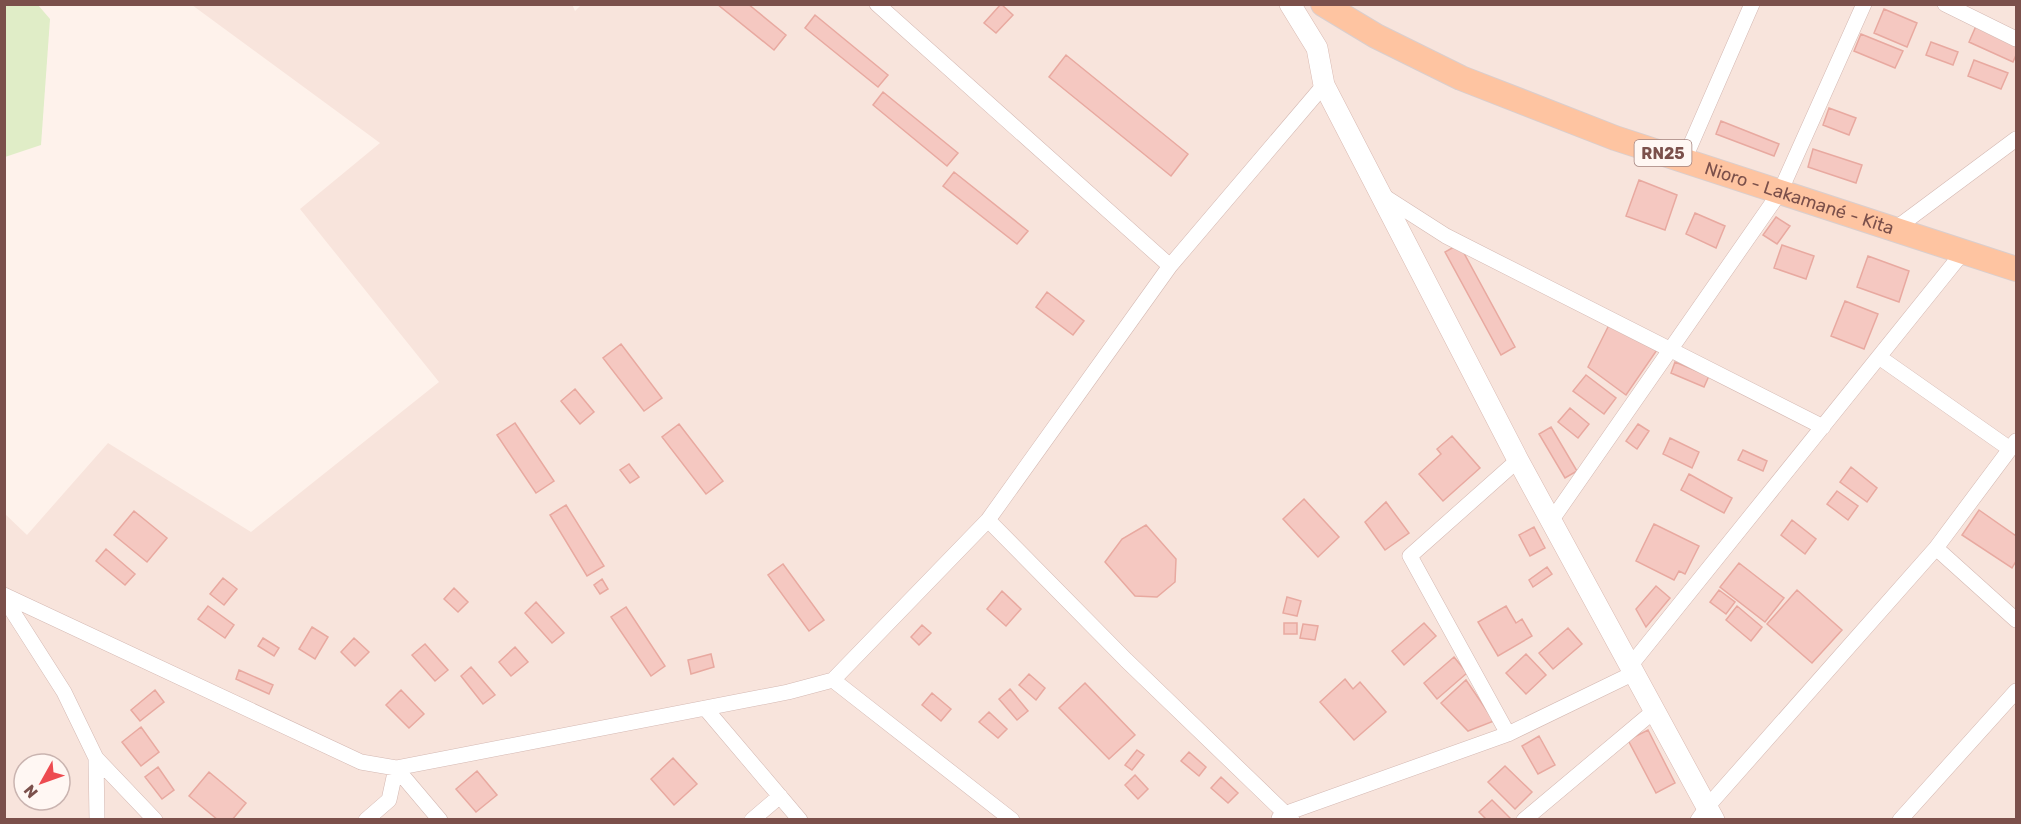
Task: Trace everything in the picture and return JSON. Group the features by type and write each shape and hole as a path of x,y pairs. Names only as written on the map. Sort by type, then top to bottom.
{"main road":[{"path":"1290,4 1317,48 1324,85 1518,460 1654,711 1706,815"},
{"name":"Nioro - Lakamané - Kita","path":"1323,4 1376,36 1461,78 1615,138 2016,268"}],"street":[{"path":"877,4 1170,266"},
{"path":"1683,160 1752,4"},
{"path":"1551,521 1780,192 1864,4"},
{"path":"1951,6 2016,39"},
{"path":"4,597 361,762 396,768 788,692 834,680 988,519 1170,266 1324,85"},
{"path":"1895,229 2016,138"},
{"path":"1382,195 1446,236 1823,427"},
{"path":"988,519 1285,818 1508,734 1632,670 1964,251"},
{"path":"1706,815 1936,548 2013,445 1879,357"},
{"path":"1508,734 1410,556 1518,460"},
{"path":"1936,548 2016,620"},
{"path":"4,597 64,692 96,758 155,819"},
{"path":"834,680 1012,819"},
{"path":"1900,819 2016,691"},
{"path":"705,708 800,819"},
{"path":"1524,819 1654,711"},
{"path":"96,758 97,819"},
{"path":"366,819 390,800 396,768"},
{"path":"396,768 440,819"},
{"path":"752,819 780,796"}],"shaded area":[{"path":"572,4 575,11 582,4 2016,5 2016,819 5,819 4,513 27,535 108,443 251,532 439,382 300,209 380,143 192,5"}],"green space":[{"path":"5,4 38,5 50,19 41,145 5,157"}],"building":[{"path":"717,4 748,4 786,35 774,50"},
{"path":"1001,4 1013,15 996,33 984,23"},
{"path":"1884,9 1917,23 1907,47 1874,33"},
{"path":"815,15 888,75 878,87 805,28"},
{"path":"1976,26 2016,45 2013,62 1969,42"},
{"path":"1861,34 1903,51 1895,68 1854,51"},
{"path":"1931,42 1958,52 1953,65 1926,55"},
{"path":"1066,55 1188,154 1171,176 1049,77"},
{"path":"1974,60 2008,73 2001,89 1968,76"},
{"path":"883,92 958,153 947,166 873,105"},
{"path":"1829,108 1856,118 1849,135 1823,125"},
{"path":"1721,121 1779,144 1774,156 1716,134"},
{"path":"1813,149 1862,165 1856,183 1808,167"},
{"path":"954,172 1028,231 1017,244 943,186"},
{"path":"1639,180 1677,195 1665,230 1626,216"},
{"path":"1695,213 1725,226 1716,248 1686,234"},
{"path":"1776,217 1790,226 1777,244 1763,235"},
{"path":"1459,244 1515,347 1501,355 1445,252"},
{"path":"1782,245 1814,256 1806,279 1774,268"},
{"path":"1868,256 1909,271 1899,302 1857,287"},
{"path":"1047,292 1084,321 1073,335 1036,307"},
{"path":"1845,301 1878,314 1864,349 1831,336"},
{"path":"1610,323 1659,347 1626,395 1588,367"},
{"path":"621,344 662,398 644,411 603,358"},
{"path":"1675,362 1709,376 1704,387 1671,373"},
{"path":"1586,375 1616,398 1604,414 1573,391"},
{"path":"575,389 594,412 580,424 561,401"},
{"path":"1570,408 1589,424 1578,438 1558,422"},
{"path":"515,423 554,481 536,493 497,435"},
{"path":"679,424 723,481 706,494 662,437"},
{"path":"1638,424 1649,431 1637,449 1626,441"},
{"path":"1551,427 1577,471 1565,478 1539,434"},
{"path":"1452,436 1480,468 1443,501 1419,474 1441,454 1437,449"},
{"path":"1670,438 1699,452 1692,468 1663,454"},
{"path":"1743,450 1767,461 1763,471 1738,460"},
{"path":"629,464 639,477 630,483 620,470"},
{"path":"1851,467 1877,488 1867,502 1840,482"},
{"path":"1689,474 1732,498 1724,513 1681,490"},
{"path":"1837,491 1858,506 1848,520 1827,504"},
{"path":"1304,499 1339,537 1318,557 1283,519"},
{"path":"1386,502 1409,533 1385,550 1365,522"},
{"path":"566,505 604,566 587,576 550,515"},
{"path":"1979,510 2016,536 2016,561 2012,568 1962,535"},
{"path":"134,511 167,538 147,562 114,535"},
{"path":"1792,520 1816,539 1805,554 1781,535"},
{"path":"1654,524 1699,546 1685,574 1679,571 1674,580 1636,561"},
{"path":"1146,525 1176,559 1175,582 1157,597 1135,596 1105,562 1122,539"},
{"path":"1534,527 1545,548 1530,556 1519,535"},
{"path":"106,549 135,574 125,585 96,561"},
{"path":"1739,563 1784,598 1765,622 1720,587"},
{"path":"783,564 824,620 809,631 768,575"},
{"path":"1547,567 1552,574 1533,587 1529,580"},
{"path":"223,578 237,589 224,605 210,594"},
{"path":"602,579 608,589 600,594 594,585"},
{"path":"1656,586 1670,598 1646,627 1636,609"},
{"path":"454,588 468,602 458,612 444,599"},
{"path":"1719,590 1735,602 1726,614 1710,602"},
{"path":"1797,590 1842,630 1812,663 1767,624"},
{"path":"1002,591 1021,609 1006,626 987,609"},
{"path":"1287,597 1301,601 1297,616 1283,613"},
{"path":"536,602 564,633 552,643 525,613"},
{"path":"208,606 234,625 225,638 198,619"},
{"path":"1506,606 1516,623 1522,619 1532,636 1498,656 1478,622"},
{"path":"1737,606 1762,627 1751,641 1726,620"},
{"path":"626,607 665,666 651,676 611,617"},
{"path":"1284,623 1297,623 1297,634 1284,634"},
{"path":"1424,623 1436,636 1404,665 1392,651"},
{"path":"1303,624 1318,626 1315,640 1300,638"},
{"path":"922,625 931,633 919,645 911,637"},
{"path":"312,627 328,637 315,659 299,649"},
{"path":"1568,628 1582,644 1553,669 1539,653"},
{"path":"263,638 279,648 274,656 258,646"},
{"path":"354,638 369,652 355,666 341,652"},
{"path":"425,644 448,670 435,681 412,655"},
{"path":"515,647 528,662 511,676 499,662"},
{"path":"711,654 714,667 691,674 688,660"},
{"path":"1526,654 1546,675 1526,694 1506,673"},
{"path":"1454,657 1467,673 1437,699 1424,683"},
{"path":"471,667 495,695 483,704 461,676"},
{"path":"239,670 273,685 269,694 236,679"},
{"path":"1029,674 1045,688 1036,700 1019,685"},
{"path":"1345,679 1353,689 1360,682 1386,712 1354,740 1320,702"},
{"path":"1466,680 1494,721 1468,731 1441,703"},
{"path":"1085,683 1135,735 1109,759 1059,708"},
{"path":"1010,689 1028,711 1017,720 999,699"},
{"path":"155,690 164,702 140,721 131,710"},
{"path":"401,690 424,714 409,728 386,705"},
{"path":"932,693 951,709 941,721 922,705"},
{"path":"989,712 1007,729 998,738 979,722"},
{"path":"141,727 159,752 141,766 122,742"},
{"path":"1648,730 1675,783 1656,793 1628,740"},
{"path":"1539,736 1555,765 1538,774 1522,746"},
{"path":"1137,750 1144,755 1132,770 1125,765"},
{"path":"1189,752 1206,767 1199,776 1181,761"},
{"path":"673,758 697,784 674,805 651,779"},
{"path":"1505,766 1532,792 1515,809 1488,782"},
{"path":"158,767 174,790 162,799 145,777"},
{"path":"477,771 497,795 476,812 456,789"},
{"path":"209,772 246,803 232,820 218,820 189,796"},
{"path":"1135,775 1148,789 1138,799 1125,785"},
{"path":"1221,777 1238,793 1228,803 1211,788"},
{"path":"1492,800 1511,819 1487,820 1479,812"}]}
